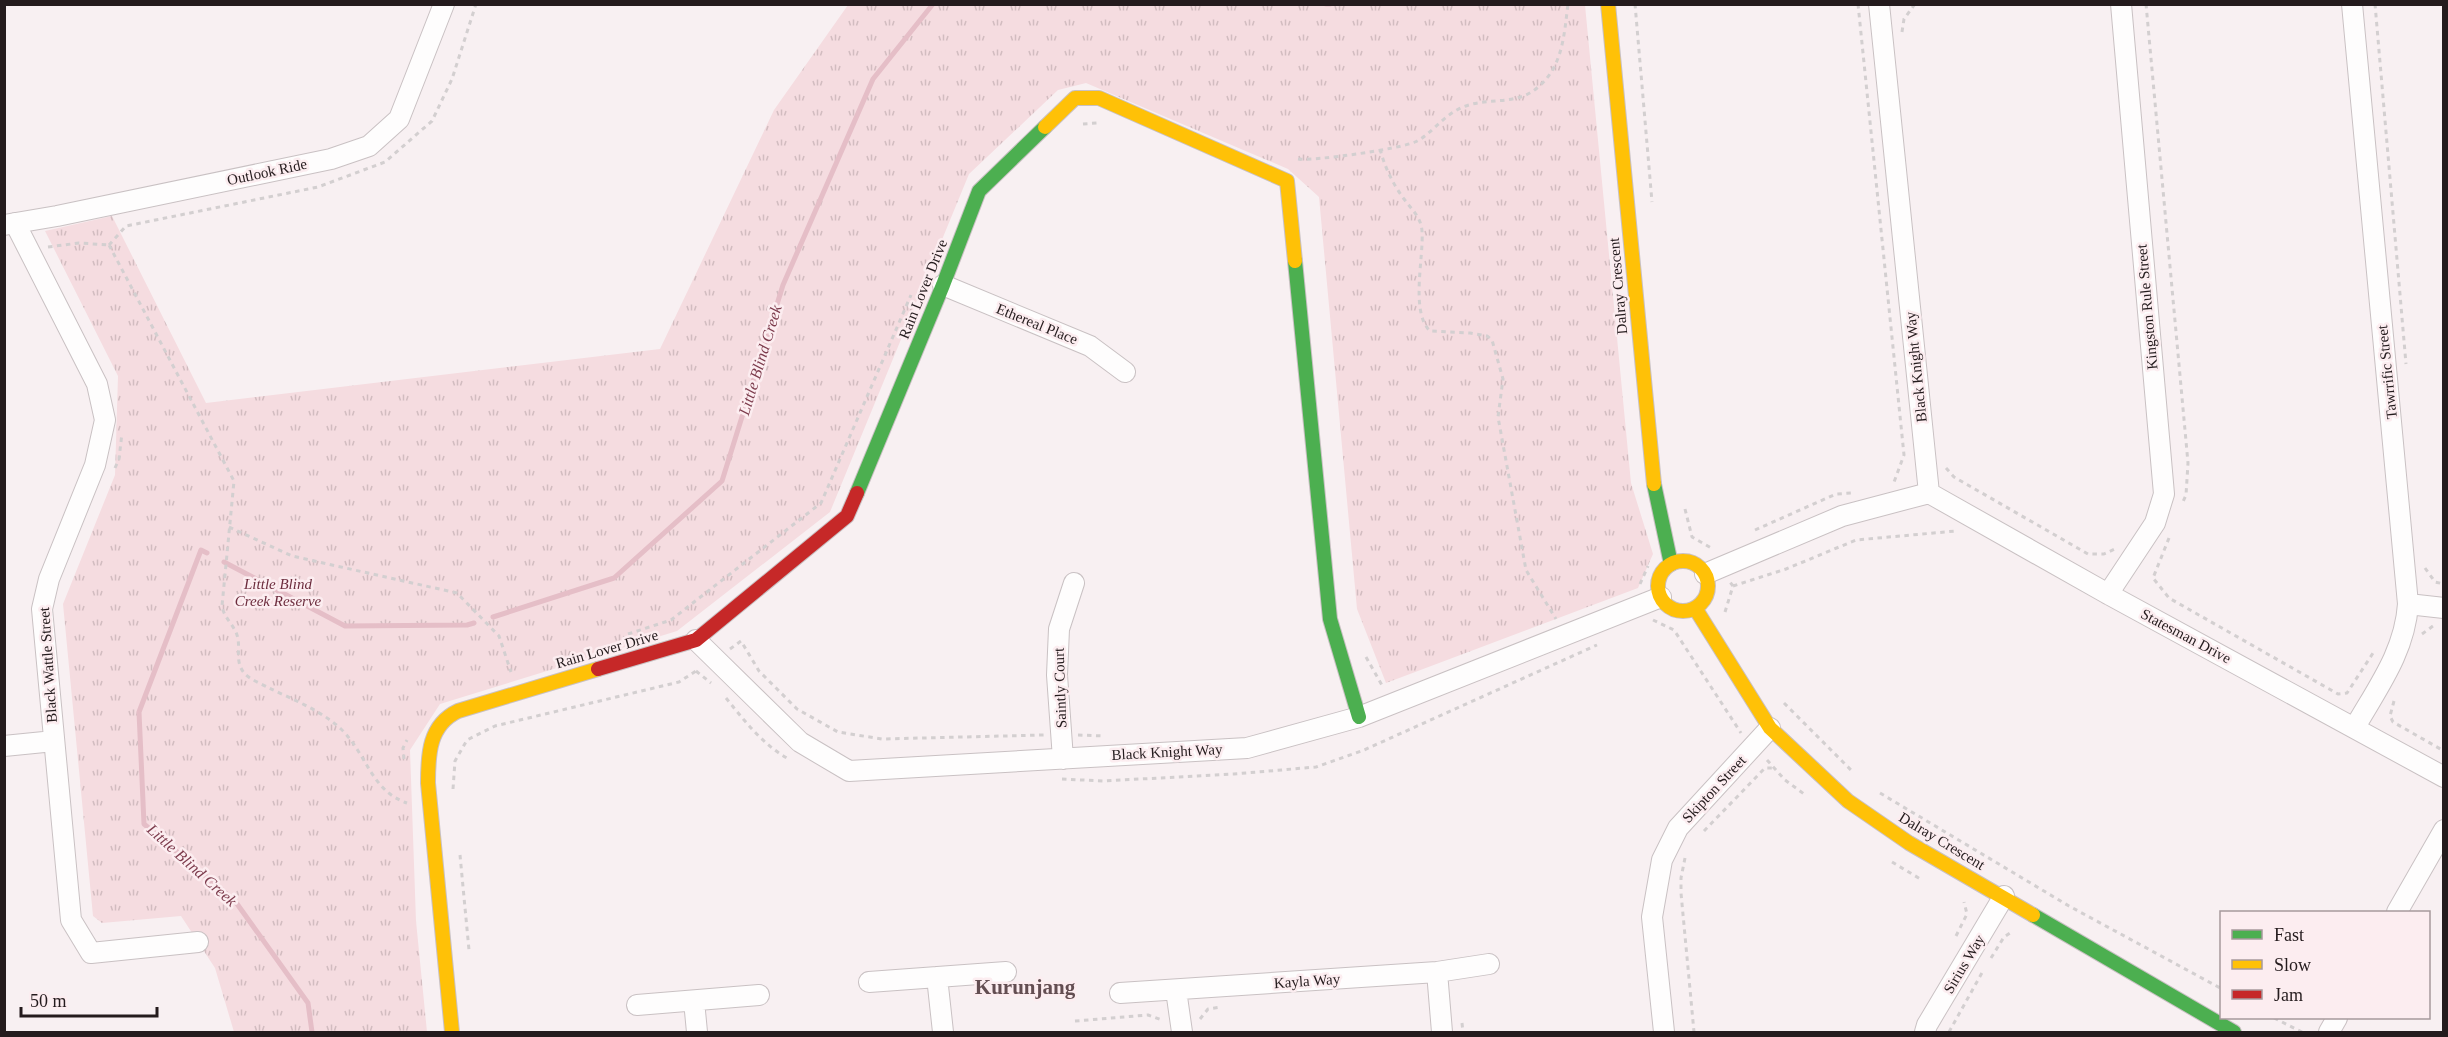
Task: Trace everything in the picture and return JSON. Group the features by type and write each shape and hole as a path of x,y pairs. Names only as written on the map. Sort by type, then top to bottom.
{"street":[{"name":"Outlook Ride","path":"10,224 331,159 369,146 399,119 444,4"},
{"name":"Dalray Crescent","path":"1608,4 1653,481 1671,564"},
{"name":"Black Knight Way","path":"1879,4 1929,493"},
{"name":"Kingston Rule Street","path":"2108,594 2155,523 2164,494 2121,4"},
{"name":"Tawrrific Street","path":"2352,4 2408,604 2405,631 2400,646 2355,727"},
{"name":"Rain Lover Drive","path":"452,1032 428,783 428,755 436,729 450,715 472,706 696,640 847,516 943,285 979,191 1075,98 1099,98 1287,181 1330,619 1356,709"},
{"name":"Black Wattle Street","path":"10,224 28,250 97,384 105,420 95,465 49,579 42,609 71,920 91,953 198,942"},
{"name":"Ethereal Place","path":"943,285 1090,346 1108,357 1125,372"},
{"path":"1714,570 1708,589 1701,603 1695,608 1679,611 1665,603 1653,600 1659,590 1661,574 1671,564 1686,561 1714,570 1842,516 1929,493"},
{"name":"Statesman Drive","path":"1929,493 2108,594 2444,777"},
{"name":"Saintly Court","path":"1063,759 1057,675 1059,629 1074,583"},
{"name":"Black Knight Way","path":"696,640 800,742 849,771 1247,748 1653,600"},
{"path":"2408,604 2442,616"},
{"name":"Dalray Crescent","path":"1695,608 1770,728 1848,801 1909,843 2004,896 2234,1032"},
{"name":"Skipton Street","path":"1664,1032 1652,917 1662,860 1678,828 1770,728"},
{"path":"4,746 54,741"},
{"path":"2398,911 2444,830"},
{"name":"Sirius Way","path":"1925,1032 2004,896"},
{"name":"Kayla Way","path":"1120,993 1437,972 1489,964"},
{"path":"869,982 1006,972"},
{"path":"1437,972 1442,1032"},
{"path":"937,977 943,1032"},
{"path":"1175,1028 1176,990"},
{"path":"637,1005 759,995"},
{"path":"694,1001 697,1032"}],"path":[{"path":"1635,4 1653,212"},
{"path":"1858,4 1904,455 1893,486"},
{"path":"1903,41 1904,19 1915,4"},
{"path":"2146,4 2188,463 2186,495 2180,510"},
{"path":"2375,4 2407,373"},
{"path":"1380,149 1389,176 1419,217 1422,231 1419,272 1421,309 1426,327 1431,331 1487,336 1492,340 1503,379 1498,417 1526,570 1557,621"},
{"path":"28,250 79,243 109,245 234,481 222,606 223,612 236,632 237,657 245,674 340,728 355,746 385,792 408,803"},
{"path":"115,468 123,440 122,431"},
{"path":"1946,460 1946,469 1954,477 2088,554 2104,554 2122,542"},
{"path":"1754,531 1836,494 1856,492"},
{"path":"1684,505 1692,537 1713,549 1714,570 1733,586"},
{"path":"229,527 292,556 457,593 499,636 511,672"},
{"path":"1733,586 1786,569 1856,540 1965,530"},
{"path":"2169,537 2153,579 2169,598 2338,694 2347,693 2355,684 2378,645"},
{"path":"1649,563 1638,588 1653,600 1652,620 1674,630 1737,728 1774,768 1804,794"},
{"path":"2424,566 2435,582 2444,584"},
{"path":"1729,620 1724,611 1733,586"},
{"path":"2419,637 2442,616"},
{"path":"454,797 455,761 467,740 495,726 679,682 741,641 759,671 797,709 837,732 882,739 998,734 1108,736"},
{"path":"1356,709 1384,688"},
{"path":"2397,692 2390,716 2393,722 2444,751"},
{"path":"1782,700 1852,770"},
{"path":"1697,837 1765,768 1774,768"},
{"path":"1878,791 2069,906 2220,988"},
{"path":"459,848 470,953"},
{"path":"1685,858 1681,893 1694,1032"},
{"path":"1890,860 1927,882"},
{"path":"1949,1032 2004,937 2016,929 1955,897"},
{"path":"1201,1024 1200,1017 1208,1009 1231,1005"},
{"path":"1075,1021 1148,1015 1175,1028"},
{"path":"2278,1019 2302,1032"},
{"path":"1462,1022 1463,1032"}],"green space":[{"name":"Little Blind Creek Reserve","path":"848,5 1585,5 1631,483 1653,554 1638,588 1386,683 1357,609 1319,197 1288,169 1086,83 1058,90 969,174 830,512 677,631 440,704 410,750 416,921 427,1032 234,1032 215,968 181,916 102,923 93,916 63,604 115,475 118,376 45,231 112,216 206,403 660,349 774,110"}],"waterway":[{"name":"Little Blind Creek","path":"493,617 614,578 722,481 783,285 873,79 933,4"},
{"name":"Little Blind Creek","path":"207,553 201,550 139,712 144,824 235,901 308,1003 312,1032"},
{"name":"Little Blind Creek","path":"224,562 345,626 467,625 474,623"}],"traffic: fast":[{"path":"857,493 943,285 979,191 1045,127"},
{"path":"1295,261 1330,619 1359,717"},
{"path":"1654,484 1671,564"},
{"path":"2033,915 2234,1032"}],"traffic: slow":[{"path":"1608,4 1654,484"},
{"path":"1045,127 1075,98 1099,98 1287,181 1295,261"},
{"path":"1683,561 1701,568 1708,586 1701,604 1683,611 1665,604 1658,586 1665,568 1683,561"},
{"path":"1695,608 1770,728 1848,801 1909,843 2033,915"},
{"path":"452,1032 428,783 432,741 441,724 458,711 598,669"}],"traffic: jam":[{"path":"598,669 696,640 847,516 857,493"}],"district":[{"name":"Kurunjang","path":"1025,987"}]}
